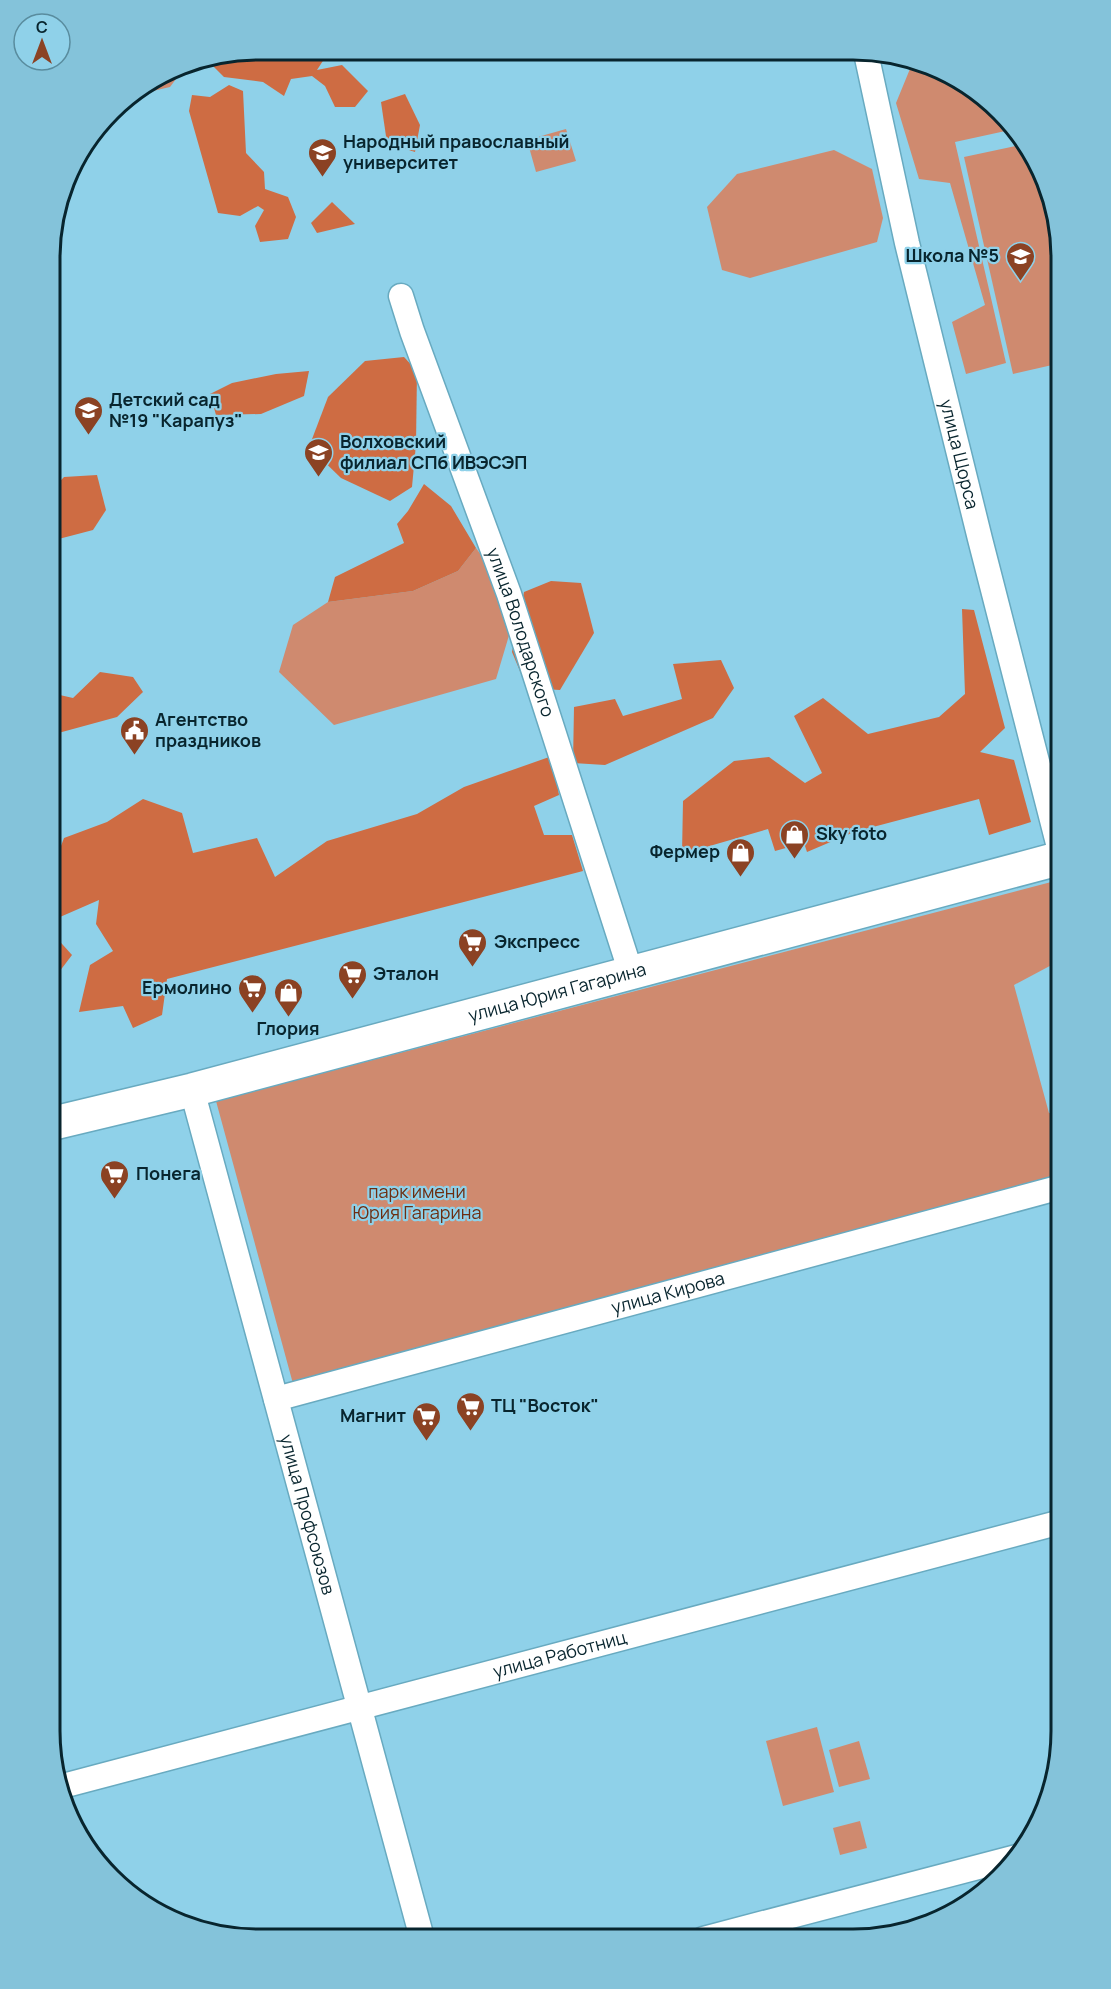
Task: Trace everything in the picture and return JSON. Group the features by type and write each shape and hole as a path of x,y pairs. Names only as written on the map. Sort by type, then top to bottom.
{"main road":[{"name":"улица Юрия Гагарина","path":"60,1122 192,1090 1051,859"}],"street":[{"name":"улица Щорса","path":"868,61 907,243 1051,817"},
{"name":"улица Володарского","path":"401,296 509,594 631,973"},
{"name":"улица Профсоюзов","path":"192,1090 420,1929"},
{"name":"улица Кирова","path":"276,1399 1051,1190"},
{"name":"улица Работниц","path":"68,1785 1051,1525"},
{"path":"741,1929 1002,1861"}],"green space":[{"path":"910,69 940,80 963,93 1005,131 955,142 1006,363 966,374 952,322 985,305 950,183 919,179 896,103"},
{"path":"177,78 170,87 151,91"},
{"path":"566,129 576,161 536,172 527,140"},
{"path":"1016,146 1031,171 1040,194 1049,232 1051,365 1013,374 964,157"},
{"path":"834,150 872,169 883,218 877,242 750,278 722,270 707,207 737,174"},
{"path":"476,548 492,570 510,632 496,679 334,725 279,672 293,625 328,602 413,591 458,571"},
{"name":"парк имени Юрия Гагарина","path":"1051,882 1051,965 1014,985 1049,1113 1051,1113 1051,1185 295,1391 216,1101"},
{"path":"817,1727 834,1792 783,1806 766,1741"},
{"path":"859,1741 870,1779 839,1787 829,1750"},
{"path":"860,1821 867,1848 840,1855 833,1828"}],"shaded area":[{"path":"258,60 324,60 317,70 342,65 368,91 355,107 335,107 325,86 312,76 291,79 284,96 263,82 224,77 213,66"},
{"path":"229,85 243,91 246,153 264,172 265,189 288,197 296,217 288,239 260,242 255,226 264,210 258,206 240,216 218,213 189,111 192,95 210,97"},
{"path":"405,94 420,125 415,152 387,143 381,102"},
{"path":"332,202 355,224 317,233 311,223"},
{"path":"404,357 417,371 416,444 412,487 390,501 341,478 309,447 328,397 365,361"},
{"path":"309,371 304,396 261,414 216,415 210,394 232,383 276,374"},
{"path":"97,475 106,510 93,530 60,539 60,481 64,477"},
{"path":"424,484 451,506 476,548 458,571 413,591 328,602 335,577 404,543 397,524 408,511"},
{"path":"551,581 581,583 594,633 560,690 527,688 512,652 524,592"},
{"path":"962,609 974,610 1005,728 980,752 1014,760 1031,822 989,835 979,799 854,832 807,852 804,843 775,851 768,829 682,854 683,801 734,761 769,757 805,783 822,773 794,716 823,698 868,734 939,717 965,694"},
{"path":"721,660 734,688 713,718 605,765 573,763 574,707 615,699 623,716 682,699 673,664"},
{"path":"100,672 133,677 143,692 117,717 60,733 60,695 73,698"},
{"path":"552,756 559,795 534,806 544,835 572,835 583,871 167,979 162,1015 133,1028 123,1006 79,1012 90,965 113,951 96,924 99,900 60,917 60,849 64,838 107,822 143,799 182,813 193,853 257,838 275,877 327,841 417,814 464,787"},
{"path":"60,942 72,955 60,971"}],"place":[{"name":"Народный православный университет","path":"322,178"},
{"name":"Школа №5","path":"1020,282"},
{"name":"Детский сад №19 \"Карапуз\"","path":"88,436"},
{"name":"Волховский филиал СПб ИВЭСЭП","path":"319,478"},
{"name":"Агентство праздников","path":"134,756"},
{"name":"Sky foto","path":"795,860"},
{"name":"Фермер","path":"741,878"},
{"name":"Экспресс","path":"473,968"},
{"name":"Эталон","path":"352,1000"},
{"name":"Ермолино","path":"253,1014"},
{"name":"Глория","path":"288,1018"},
{"name":"Понега","path":"115,1200"},
{"name":"ТЦ \"Восток\"","path":"470,1432"},
{"name":"Магнит","path":"427,1442"}]}
